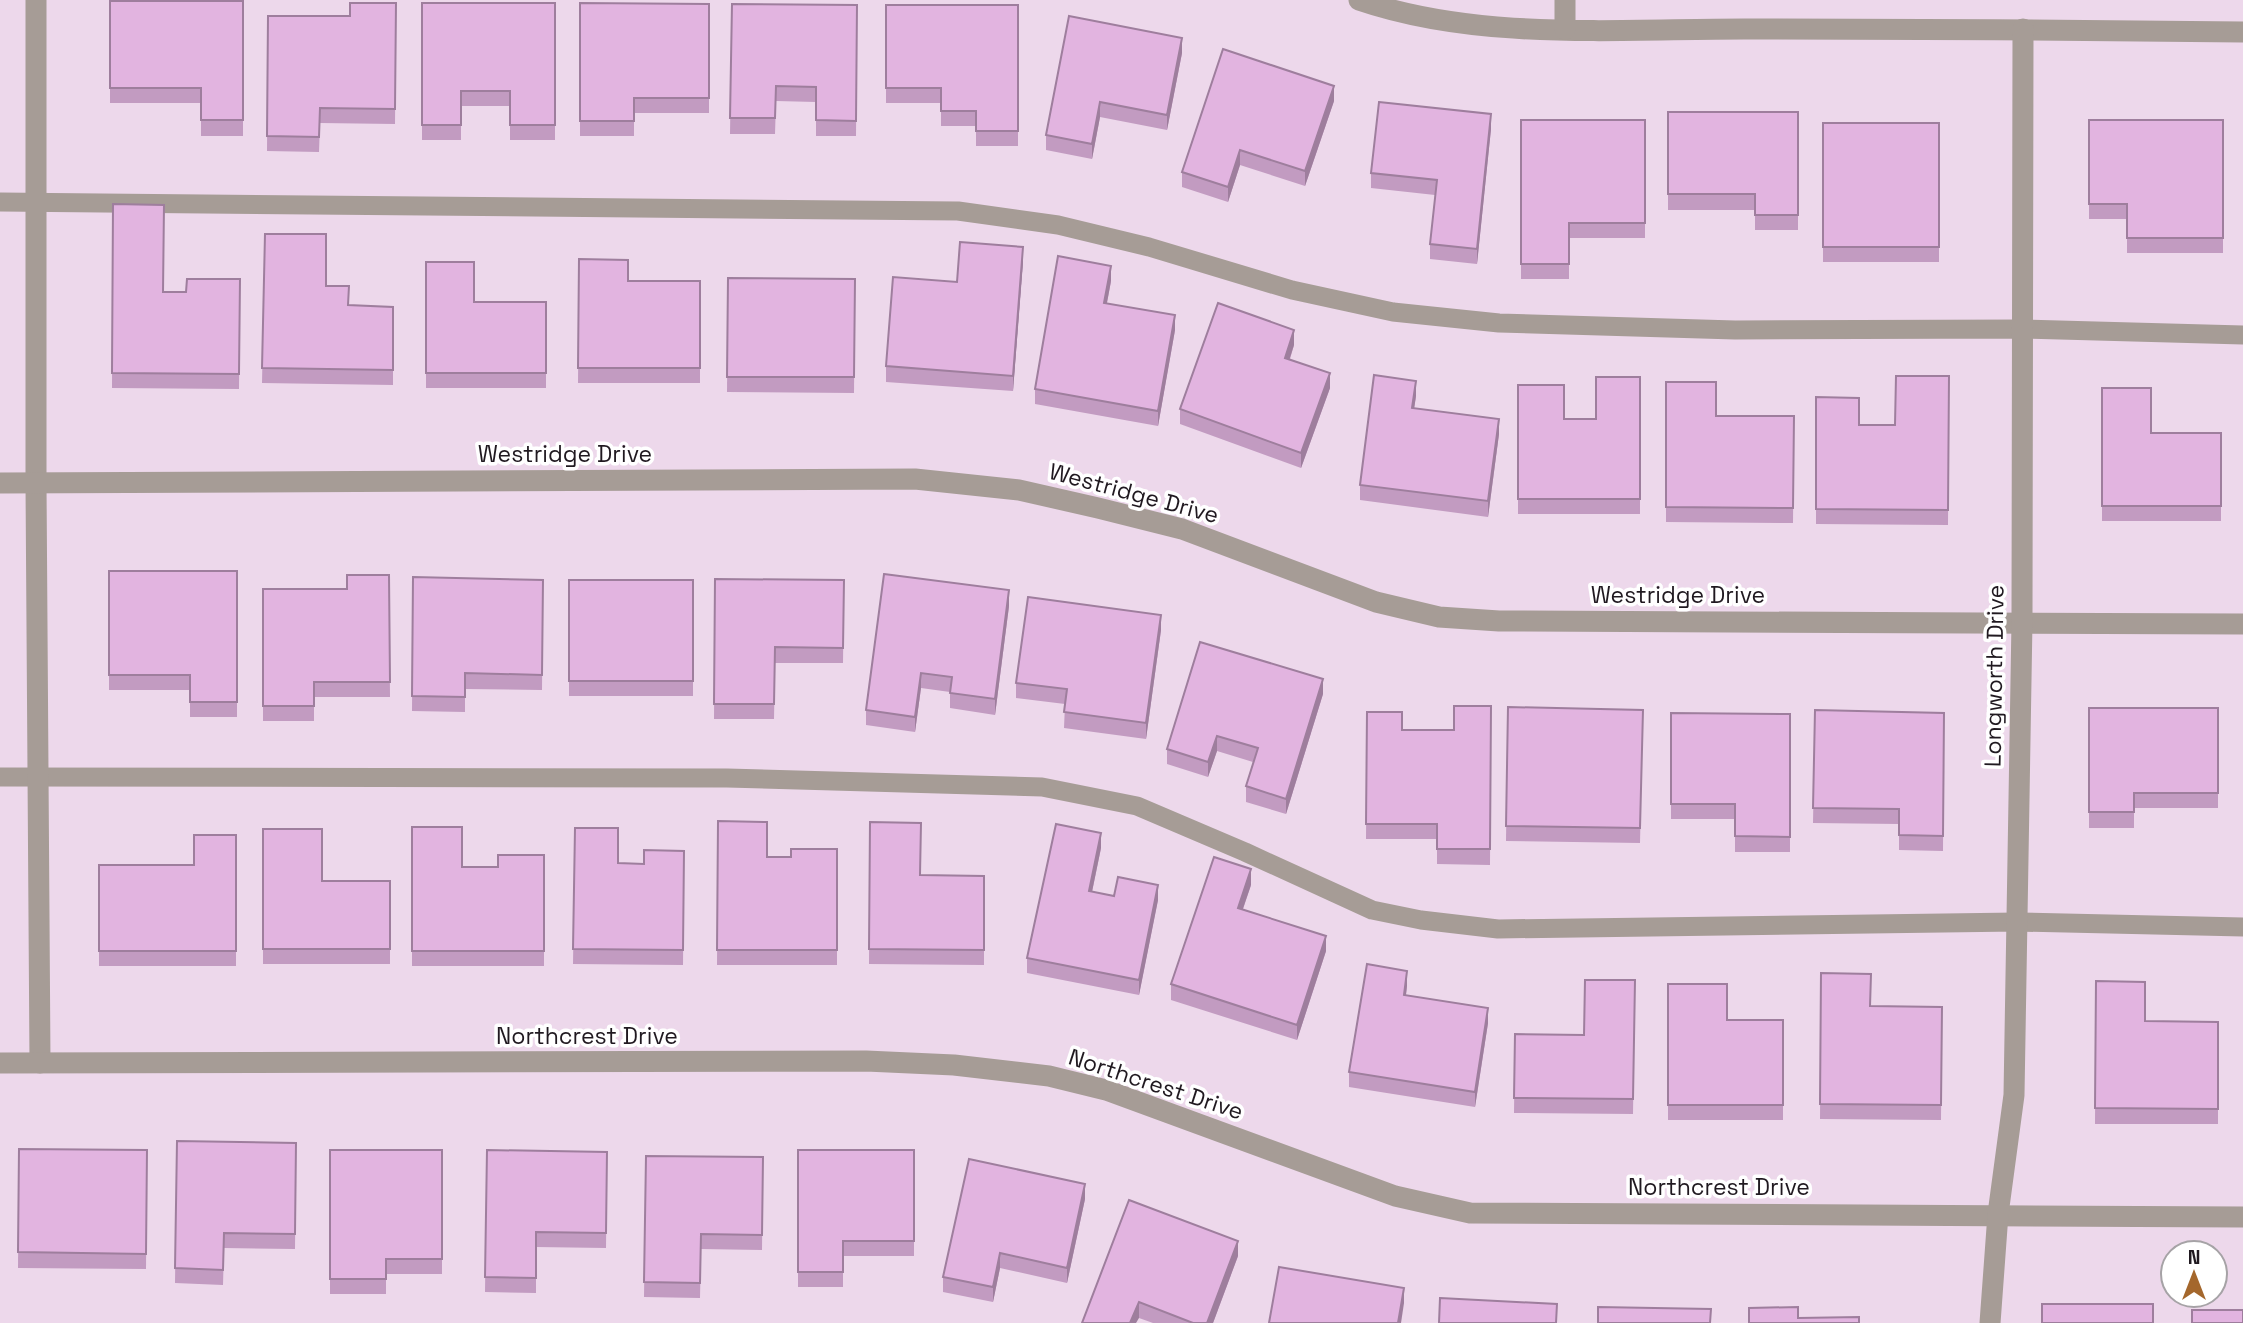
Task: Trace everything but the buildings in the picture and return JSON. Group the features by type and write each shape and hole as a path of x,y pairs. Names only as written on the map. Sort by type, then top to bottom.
{"street":[{"path":"36,0 40,1063"},
{"path":"1359,0 1397,13 1475,25 1565,29 2243,32"},
{"path":"1565,0 1565,29"},
{"name":"Longworth Drive","path":"1990,1323 1998,1214 2014,1095 2022,621 2023,29"},
{"name":"Westridge Drive","path":"0,483 915,479 1019,490 1182,529 1376,601 1439,617 1499,621 2022,621 2243,624"},
{"name":"Northcrest Drive","path":"0,1063 866,1061 954,1065 1049,1076 1106,1090 1395,1196 1470,1213 2243,1217"}],"lane":[{"path":"0,202 958,211 1058,225 1149,247 1292,290 1393,312 1499,323 1721,329 2022,329 2243,335"},
{"path":"0,777 713,778 1042,787 1137,806 1372,910 1421,920 1498,929 2017,922 2243,927"}]}
